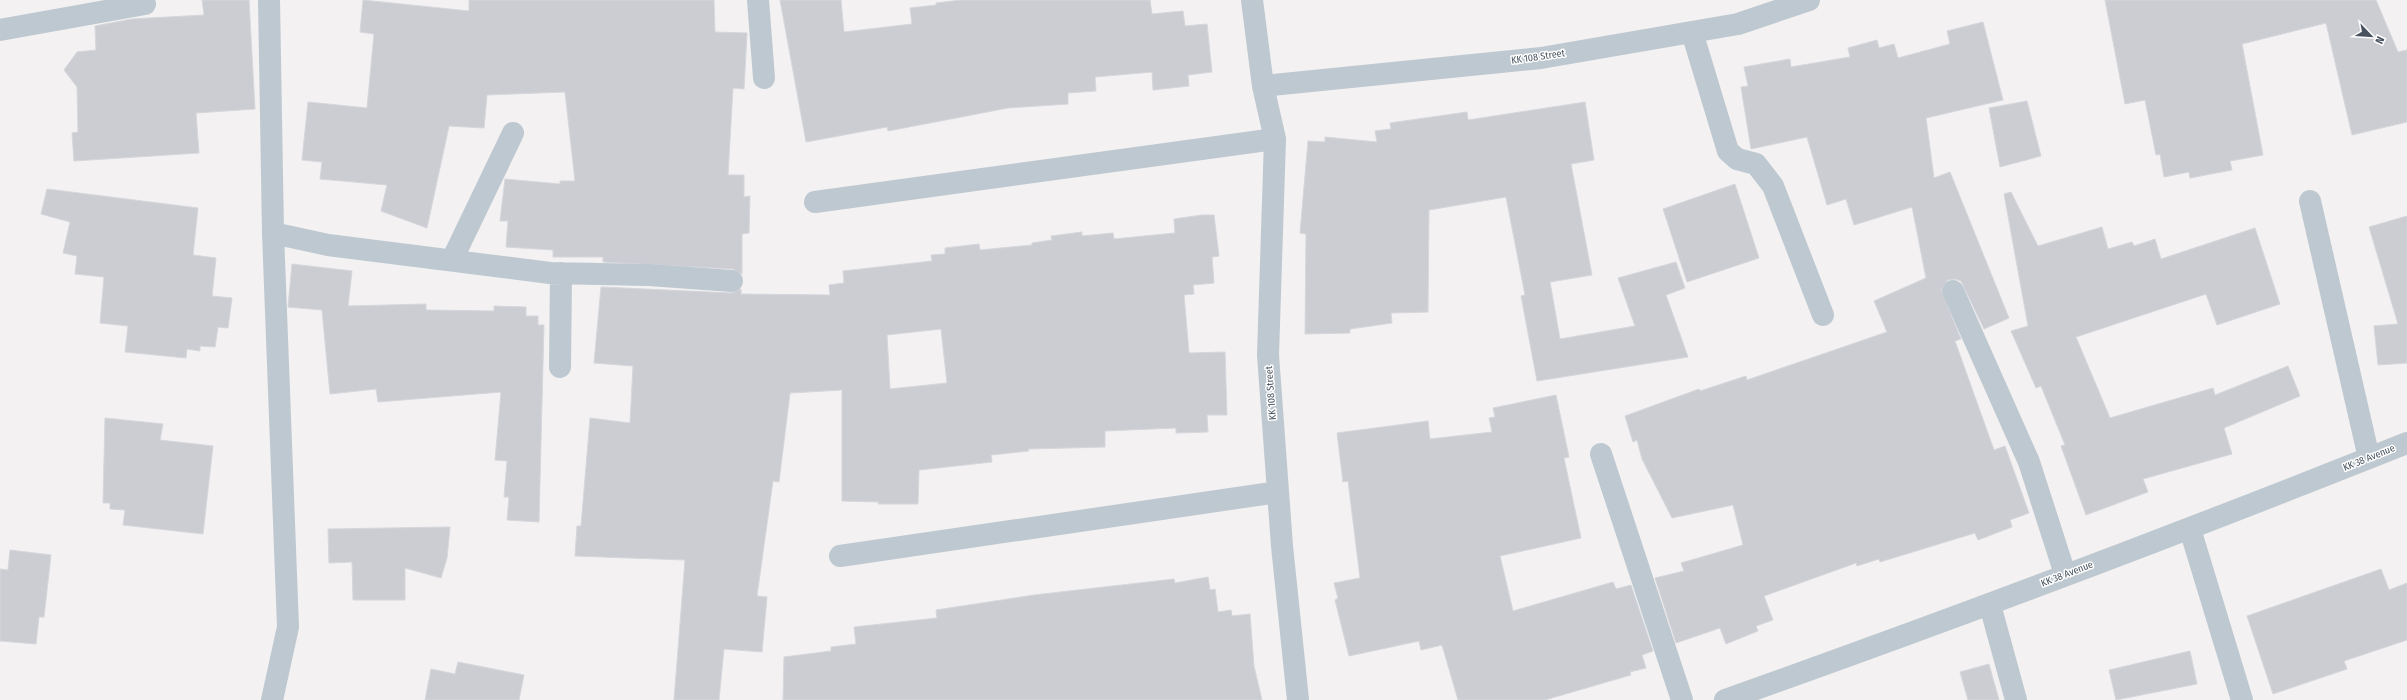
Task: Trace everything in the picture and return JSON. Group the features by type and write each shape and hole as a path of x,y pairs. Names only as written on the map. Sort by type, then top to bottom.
{"street":[{"path":"269,0 273,233 288,627 272,700"},
{"path":"758,0 764,78"},
{"name":"KK 108 Street","path":"1252,0 1263,86 1275,139 1268,355 1278,492 1298,700"},
{"name":"KK 108 Street","path":"1263,86 1541,58 1738,24 1809,0"},
{"path":"0,30 145,4"},
{"path":"1692,32 1728,151 1737,159 1756,164 1773,186 1823,314"},
{"path":"452,260 513,133"},
{"path":"815,202 1275,139"},
{"path":"2310,201 2369,458"},
{"path":"273,233 328,245 561,273 649,275 732,280"},
{"path":"560,367 561,273"},
{"path":"1953,291 2029,462 2065,574"},
{"name":"KK 38 Avenue","path":"1725,700 1990,605 2065,574 2190,529 2407,443"},
{"path":"1601,454 1682,700"},
{"path":"840,556 1278,492"},
{"path":"2190,529 2242,700"},
{"path":"1990,605 2016,700"}],"building":[{"path":"202,0 249,0 255,109 196,113 199,153 74,161 72,133 78,132 77,87 64,70 77,52 96,50 95,26 132,19 204,15"},
{"path":"363,0 469,11 469,0 714,0 715,32 747,33 744,89 733,88 728,175 744,175 744,197 750,196 749,233 742,234 742,274 733,269 603,262 603,257 553,257 553,250 506,247 508,221 500,221 505,179 560,184 560,181 575,181 565,92 487,95 484,128 449,126 427,228 381,211 387,185 320,179 322,162 302,160 308,102 367,108 374,34 360,32"},
{"path":"780,0 841,0 844,32 912,24 910,8 961,0 1150,0 1152,14 1183,11 1185,26 1207,24 1212,72 1188,75 1189,86 1153,90 1152,72 1095,77 1096,91 1068,93 1068,104 1008,108 888,131 887,127 806,142"},
{"path":"2105,0 2376,0 2398,52 2407,50 2407,122 2352,135 2326,23 2242,44 2263,155 2230,161 2232,170 2190,178 2189,172 2164,177 2160,154 2156,155 2145,100 2125,104"},
{"path":"1983,22 2003,100 1926,118 1934,178 1950,172 2009,318 1984,329 1961,281 1955,279 1948,280 1941,290 1961,339 1955,341 1994,450 2005,446 2029,513 2010,520 2012,527 1978,540 1975,533 1880,562 1879,559 1857,566 1856,563 1764,596 1773,620 1756,626 1758,631 1726,644 1720,628 1676,643 1655,578 1684,571 1681,563 1743,545 1733,505 1672,518 1642,459 1637,440 1633,442 1625,416 1699,389 1700,391 1746,376 1747,380 1887,332 1874,301 1926,278 1912,207 1854,225 1846,199 1827,205 1807,137 1751,149 1741,87 1748,86 1744,67 1790,59 1791,67 1850,57 1848,48 1877,40 1879,48 1894,44 1898,58 1950,44 1947,31"},
{"path":"2027,101 2041,156 2000,167 1989,108"},
{"path":"1585,102 1594,160 1571,164 1592,275 1550,282 1560,339 1635,326 1618,278 1676,262 1685,288 1666,295 1688,357 1537,381 1521,296 1525,295 1506,197 1429,210 1428,312 1391,313 1392,323 1350,329 1350,333 1305,334 1306,234 1300,233 1308,141 1325,142 1325,137 1377,142 1375,131 1391,129 1390,123 1467,112 1468,120"},
{"path":"1735,184 1759,258 1687,282 1663,209"},
{"path":"47,189 198,208 193,255 216,258 212,296 232,298 228,328 218,327 215,347 200,346 200,351 187,349 186,358 125,352 128,326 100,323 104,277 75,274 77,256 63,253 70,222 41,214"},
{"path":"2011,192 2038,246 2102,227 2108,249 2132,242 2134,246 2155,239 2161,259 2255,228 2280,304 2217,325 2206,294 2076,337 2110,418 2213,388 2215,395 2288,366 2300,396 2224,428 2232,454 2143,479 2148,492 2086,515 2061,446 2065,445 2041,386 2036,388 2011,331 2028,326 2004,194"},
{"path":"1214,215 1219,256 1212,257 1214,283 1193,285 1194,294 1184,295 1189,353 1225,352 1227,415 1207,415 1208,432 1176,433 1176,428 1105,431 1105,447 1028,449 1029,451 991,455 992,462 919,470 918,504 878,504 879,502 842,501 842,390 790,393 779,482 773,481 757,596 767,597 762,652 724,649 719,700 674,700 685,560 575,556 577,526 581,526 590,418 630,423 633,366 594,363 601,287 731,293 741,289 741,294 830,295 829,285 844,283 843,271 932,261 931,255 945,254 945,248 979,244 980,250 1032,245 1032,243 1052,240 1051,236 1082,232 1082,236 1113,233 1114,239 1175,233 1174,219","holes":["941,329 947,383 890,389 887,335"]},
{"path":"2407,216 2407,363 2378,365 2374,326 2398,324 2369,227"},
{"path":"292,264 352,271 348,306 426,304 426,310 494,311 494,306 526,307 526,316 538,316 538,325 544,325 539,522 507,520 509,497 504,497 507,461 495,460 501,392 378,402 376,389 330,394 322,310 288,307"},
{"path":"1556,395 1569,457 1564,458 1581,538 1500,556 1513,611 1613,582 1616,589 1631,585 1653,651 1642,655 1646,668 1630,672 1631,675 1545,700 1458,700 1442,645 1421,650 1419,641 1349,656 1335,600 1338,598 1334,583 1360,578 1348,481 1343,482 1337,433 1428,421 1430,439 1492,432 1489,418 1495,417 1493,408"},
{"path":"105,418 163,424 160,440 213,446 203,534 123,525 125,510 110,509 110,503 103,503"},
{"path":"450,527 447,558 441,578 405,568 405,600 353,600 352,562 329,563 328,529"},
{"path":"10,550 51,555 44,617 39,617 36,644 0,641 0,569 8,570"},
{"path":"2381,569 2389,590 2407,583 2407,640 2344,661 2347,669 2273,694 2247,616"},
{"path":"1208,577 1210,590 1215,589 1218,612 1231,610 1232,616 1250,614 1254,666 1262,700 783,700 784,657 831,651 831,647 856,644 854,627 937,618 936,610 1034,595 1174,579 1175,583"},
{"path":"2190,651 2197,684 2116,700 2109,670"},
{"path":"458,662 524,675 519,700 425,700 431,669 455,674"},
{"path":"1989,664 1999,700 1968,700 1960,672"}]}
